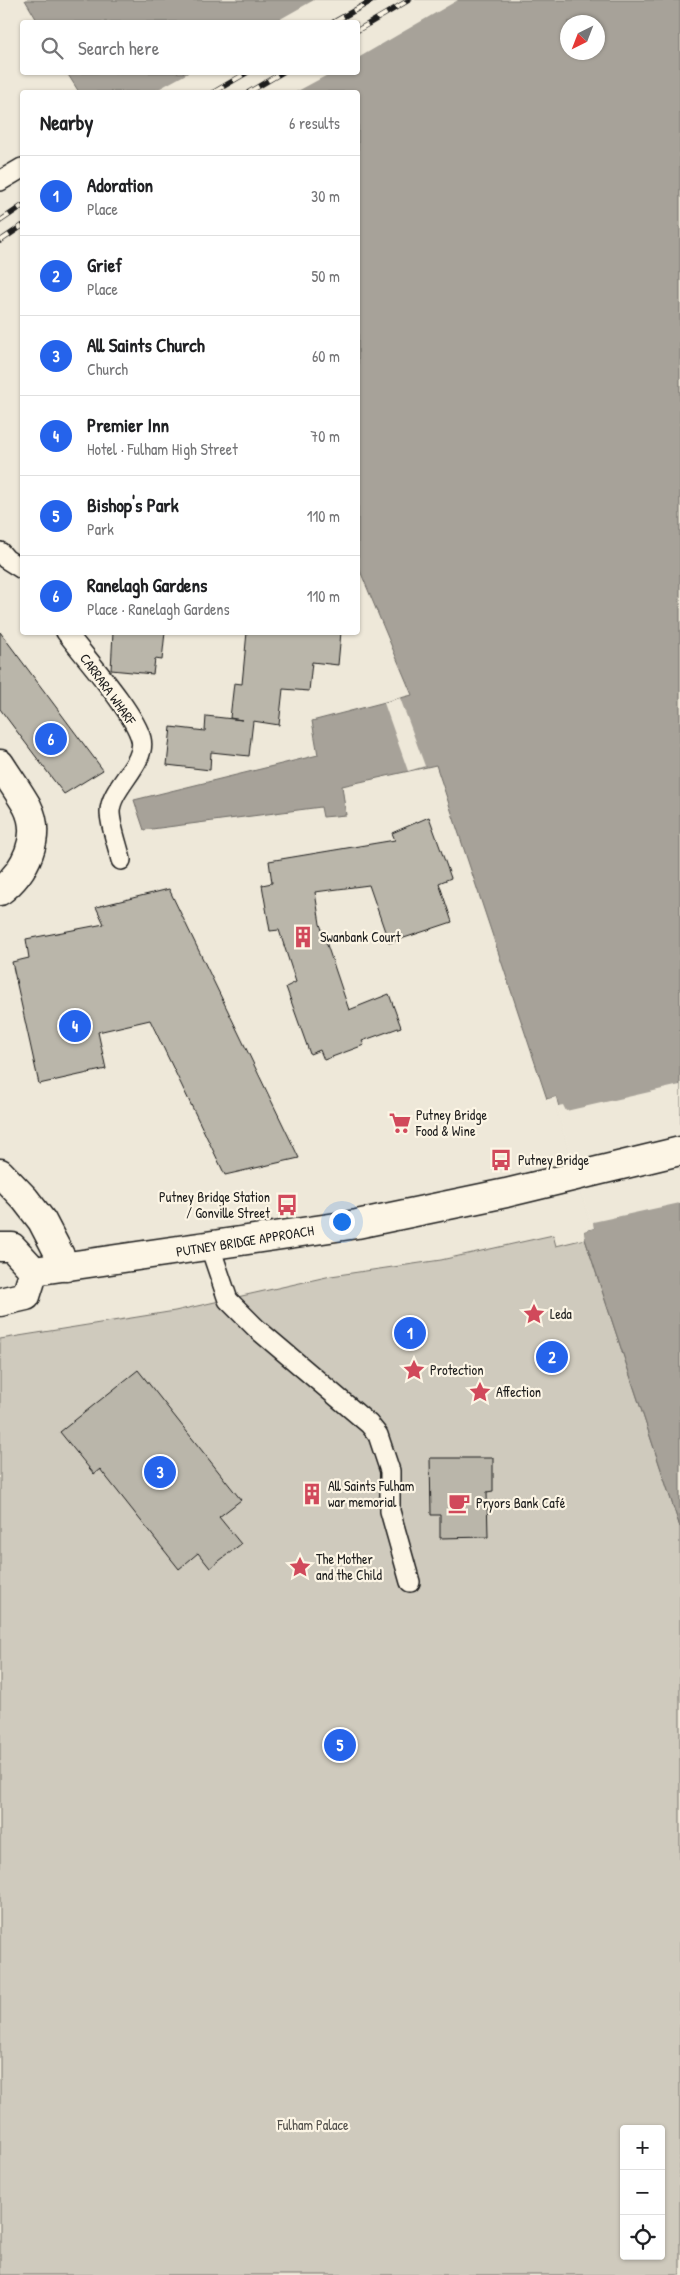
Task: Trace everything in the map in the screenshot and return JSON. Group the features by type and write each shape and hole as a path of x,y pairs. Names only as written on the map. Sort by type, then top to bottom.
{"main road":[{"path":"0,764 28,808 33,832 28,854 21,871 0,891"},
{"name":"PUTNEY BRIDGE APPROACH","path":"34,1271 210,1247 357,1224 541,1184 680,1151"},
{"path":"0,1173 25,1199 42,1221 66,1267"},
{"path":"0,1248 12,1247 34,1271 26,1296 0,1302"}],"lane":[{"path":"0,181 20,169"},
{"path":"0,552 6,559 20,568"},
{"name":"CARRARA WHARF","path":"68,635 130,717 142,740 136,764 120,786 110,811 121,860"},
{"path":"210,1247 228,1300 257,1329 369,1424 378,1435 390,1470 390,1511 410,1582"}],"green space":[{"name":"Fulham Palace","path":"553,1235 556,1246 585,1239 680,1527 680,2275 0,2275 0,1339 175,1311 331,1276 441,1260"}],"shaded area":[{"path":"25,0 680,0 680,1527 585,1239 584,1231 594,1228 556,1097 547,1099 436,765 342,786 346,815 323,817 321,807 144,830 134,800 318,755 312,721 412,695 360,571 360,90 78,90 68,75 360,75 360,20 37,20"}],"pier":[{"path":"314,0 458,0 360,57 360,20 279,20"},
{"path":"184,75 327,75 300,90 157,90"},
{"path":"400,698 425,766 408,771 384,703"},
{"name":"Putney Bridge","path":"680,1085 680,1203 593,1222 594,1228 584,1231 585,1239 583,1240 581,1230 591,1226 554,1100 546,1102 544,1100 556,1097 558,1106 563,1105 566,1111"}],"building":[{"path":"0,632 103,770 64,794 0,709"},
{"path":"113,635 165,635 162,660 155,659 153,674 111,670"},
{"path":"247,635 341,635 338,665 312,662 309,691 283,689 279,725 253,721 249,756 211,752 210,770 167,765 171,727 205,731 206,716 242,720 230,718 234,683 242,684"},
{"name":"Swanbank Court","path":"429,817 451,878 439,883 452,922 389,943 369,885 315,892 320,924 349,1010 389,994 401,1027 362,1041 364,1045 324,1060 320,1050 310,1054 286,987 296,982 279,930 270,931 262,885 272,883 269,861 395,840 392,833"},
{"path":"169,889 299,1158 225,1175 150,1020 98,1032 106,1069 39,1084 12,962 29,958 26,939 104,924 96,907"},
{"path":"138,1370 241,1500 219,1517 241,1544 210,1568 198,1553 179,1569 100,1469 94,1474 60,1432"},
{"name":"Pryors Bank Café","path":"430,1458 493,1458 493,1491 487,1492 488,1537 440,1538 440,1515 431,1515"}],"railway":[{"path":"338,20 373,0"},
{"path":"360,29 409,0"},
{"path":"217,90 243,75"},
{"path":"252,90 278,75"},
{"path":"0,221 20,207"},
{"path":"0,241 20,227"}],"place":[{"name":"Ranelagh Gardens","path":"51,739"},
{"name":"Swanbank Court","path":"303,937"},
{"name":"Premier Inn","path":"75,1026"},
{"name":"Putney Bridge Food & Wine","path":"400,1123"},
{"name":"Putney Bridge","path":"501,1160"},
{"name":"Putney Bridge Station / Gonville Street","path":"287,1205"},
{"name":"Leda","path":"534,1314"},
{"name":"Adoration","path":"410,1333"},
{"name":"Grief","path":"552,1357"},
{"name":"Protection","path":"414,1370"},
{"name":"Affection","path":"480,1392"},
{"name":"All Saints Church","path":"160,1472"},
{"name":"All Saints Fulham war memorial","path":"312,1494"},
{"name":"Pryors Bank Café","path":"459,1503"},
{"name":"The Mother and the Child","path":"300,1567"},
{"name":"Bishop's Park","path":"340,1745"}]}
